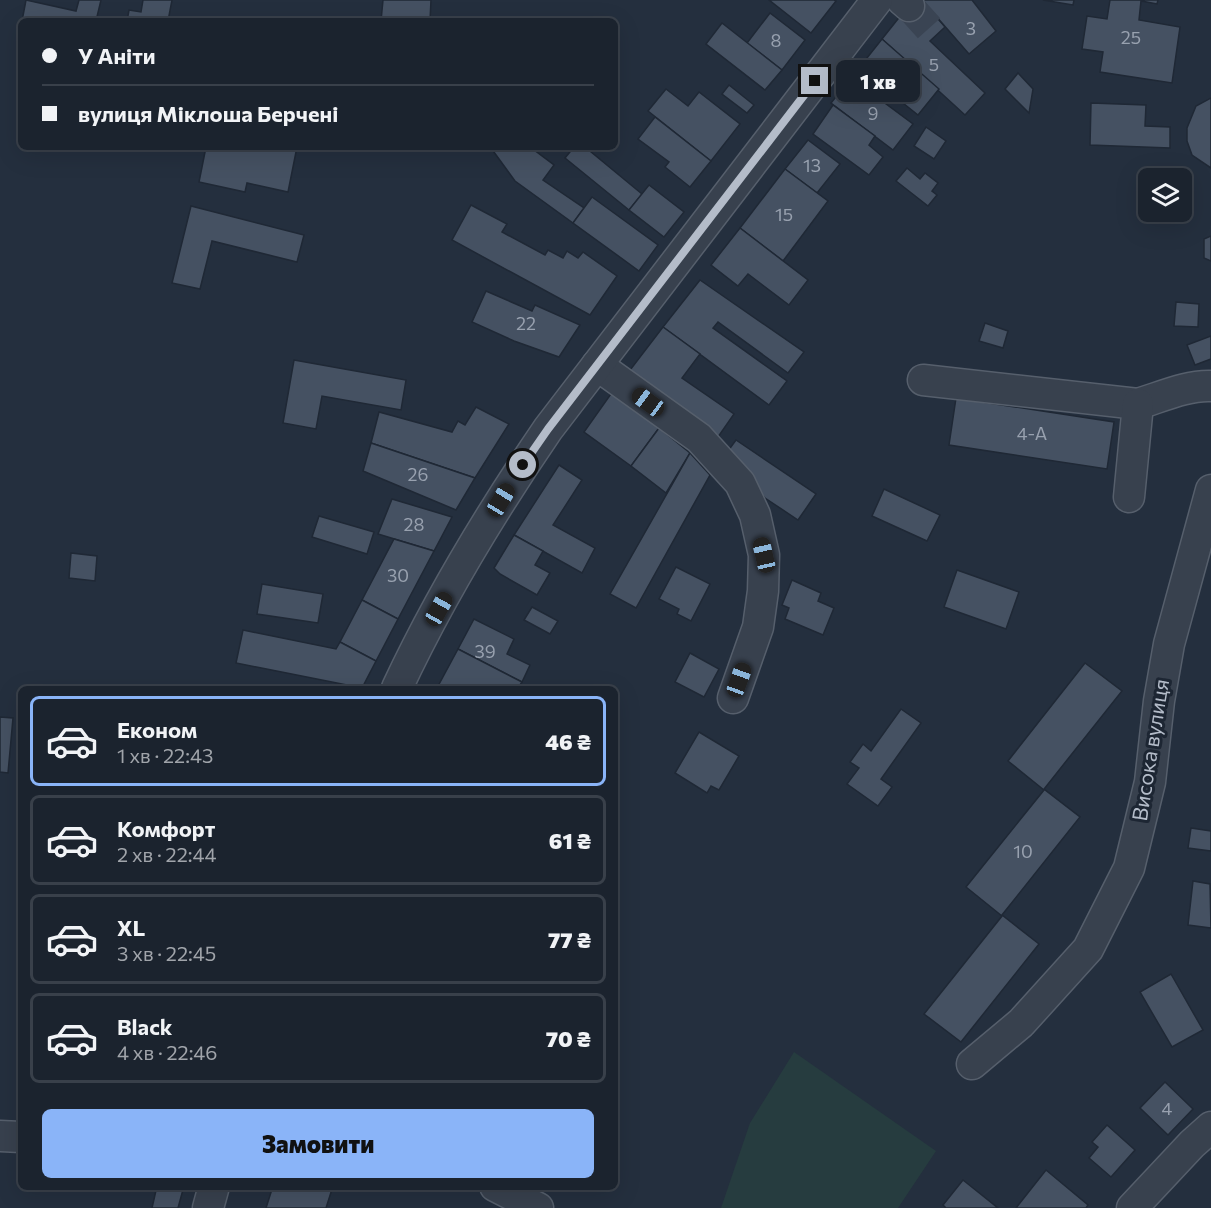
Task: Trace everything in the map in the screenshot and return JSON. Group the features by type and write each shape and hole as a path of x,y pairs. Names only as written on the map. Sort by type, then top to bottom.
{"street":[{"path":"398,686 464,562 511,483 548,429 877,0"},
{"path":"597,365 699,438 740,483 755,515 764,555 764,591 758,627 733,698"},
{"path":"923,380 1138,404 1168,394 1211,386"},
{"path":"1129,497 1138,404"},
{"name":"Висока вулиця","path":"972,1064 1021,1023 1088,949 1129,868 1150,783 1159,700 1172,633 1211,490"},
{"path":"1132,1208 1211,1127"},
{"path":"0,1136 18,1137"},
{"path":"208,1208 213,1190"},
{"path":"503,1190 538,1208"}],"green space":[{"path":"794,1052 936,1151 898,1208 721,1208 750,1123"}],"building":[{"path":"26,0 76,11 79,0 101,0 97,18 23,18"},
{"path":"143,0 172,0 169,18 128,18 129,10 141,12"},
{"path":"383,0 431,0 430,18 381,18"},
{"path":"769,0 834,0 836,1 811,33"},
{"path":"913,0 922,0 945,27 930,41 985,93 965,115 882,39"},
{"path":"922,0 972,0 996,31 969,54"},
{"path":"1043,0 1074,0 1073,5"},
{"path":"1110,0 1158,0 1157,4 1141,1 1139,20 1180,27 1172,83 1100,72 1103,52 1082,49 1087,16 1107,19"},
{"path":"770,13 805,40 782,70 747,43"},
{"path":"722,23 782,70 765,90 706,44"},
{"path":"882,39 939,89 918,115 859,68"},
{"path":"1018,73 1033,89 1029,113 1005,89"},
{"path":"851,78 913,124 893,150 831,103"},
{"path":"729,85 754,105 747,113 722,94"},
{"path":"666,89 688,106 699,92 740,124 711,161 648,111"},
{"path":"1211,98 1211,168 1192,155 1187,141 1187,128 1196,106"},
{"path":"1091,103 1146,105 1145,126 1170,127 1170,148 1090,145"},
{"path":"833,105 875,136 869,145 883,157 869,175 813,134"},
{"path":"655,117 711,161 690,187 665,167 669,162 638,139"},
{"path":"926,127 946,141 934,159 914,146"},
{"path":"808,140 840,164 817,193 785,169"},
{"path":"205,150 296,150 288,192 247,183 245,192 199,182"},
{"path":"492,150 534,150 554,165 543,180 584,208 573,223 515,181"},
{"path":"572,150 589,150 642,194 629,210 565,158"},
{"path":"907,168 920,179 925,173 938,183 932,191 937,195 928,206 896,181"},
{"path":"785,169 828,201 783,261 740,228"},
{"path":"649,185 684,212 664,237 629,210"},
{"path":"592,197 658,245 639,271 573,223"},
{"path":"471,205 507,224 502,232 545,255 548,250 563,258 567,251 578,258 583,252 617,276 590,315 452,240"},
{"path":"191,206 304,235 297,262 212,241 200,289 172,283"},
{"path":"740,228 808,280 789,305 748,274 738,286 711,265"},
{"path":"1211,236 1211,261 1204,258 1204,239"},
{"path":"700,280 804,352 788,373 718,322 713,328 787,381 769,405 663,327"},
{"path":"486,291 532,311 535,305 580,325 559,357 514,341 472,322"},
{"path":"1176,302 1199,304 1198,327 1174,326"},
{"path":"985,323 1008,331 1003,348 979,341"},
{"path":"663,327 700,354 682,378 734,414 718,437 627,374"},
{"path":"1211,336 1211,359 1195,365 1187,345"},
{"path":"294,360 406,380 401,410 322,396 316,429 283,423"},
{"path":"613,391 659,428 631,466 584,432"},
{"path":"956,398 1114,422 1107,469 949,445"},
{"path":"476,407 509,424 475,478 371,443 379,412 452,432 458,421 465,425"},
{"path":"659,428 690,453 666,493 631,466"},
{"path":"736,440 816,494 798,520 765,498 725,455"},
{"path":"371,443 475,478 456,510 363,471"},
{"path":"690,453 710,475 636,608 610,594"},
{"path":"559,465 582,480 553,525 595,548 582,573 514,535"},
{"path":"884,489 940,515 927,541 872,516"},
{"path":"392,499 452,517 434,551 378,534"},
{"path":"319,516 374,532 367,554 312,537"},
{"path":"514,535 543,551 535,565 550,573 537,595 500,574 494,568"},
{"path":"394,539 434,551 398,619 362,600"},
{"path":"71,553 97,556 95,581 69,578"},
{"path":"676,567 710,584 691,621 677,614 679,609 659,599"},
{"path":"957,570 1019,592 1006,629 944,607"},
{"path":"792,580 821,593 818,601 834,608 823,635 785,619 789,608 782,605"},
{"path":"262,584 323,594 318,623 257,614"},
{"path":"362,600 398,619 376,661 340,642"},
{"path":"532,607 558,621 550,634 524,620"},
{"path":"474,619 514,639 507,654 530,665 522,682 458,649"},
{"path":"243,630 336,649 340,642 376,661 363,686 352,686 236,663"},
{"path":"458,649 522,682 519,686 438,686"},
{"path":"690,653 719,669 704,697 675,682"},
{"path":"1085,663 1122,691 1044,789 1080,817 1002,915 1039,944 961,1042 924,1014 1002,916 966,887 1044,790 1008,761"},
{"path":"901,709 921,723 881,779 892,787 878,806 847,784 859,768 850,762 863,744 871,751"},
{"path":"0,717 13,718 8,773 0,772"},
{"path":"699,732 739,756 719,790 711,786 707,793 675,773"},
{"path":"1191,828 1211,831 1211,851 1188,848"},
{"path":"1193,881 1210,884 1211,928 1188,925"},
{"path":"1171,974 1203,1030 1172,1047 1140,992"},
{"path":"1165,1082 1193,1109 1168,1135 1140,1108"},
{"path":"1107,1125 1135,1150 1111,1177 1089,1158 1098,1147 1092,1142"},
{"path":"1046,1170 1088,1205 1086,1208 1016,1208"},
{"path":"963,1180 998,1208 946,1208 943,1205"},
{"path":"156,1190 183,1190 178,1208 152,1208"},
{"path":"272,1190 332,1190 326,1208 266,1208"}],"tunnel":[{"path":"909,6 936,36"}],"route":[{"path":"523,465 548,429 815,81"}]}
